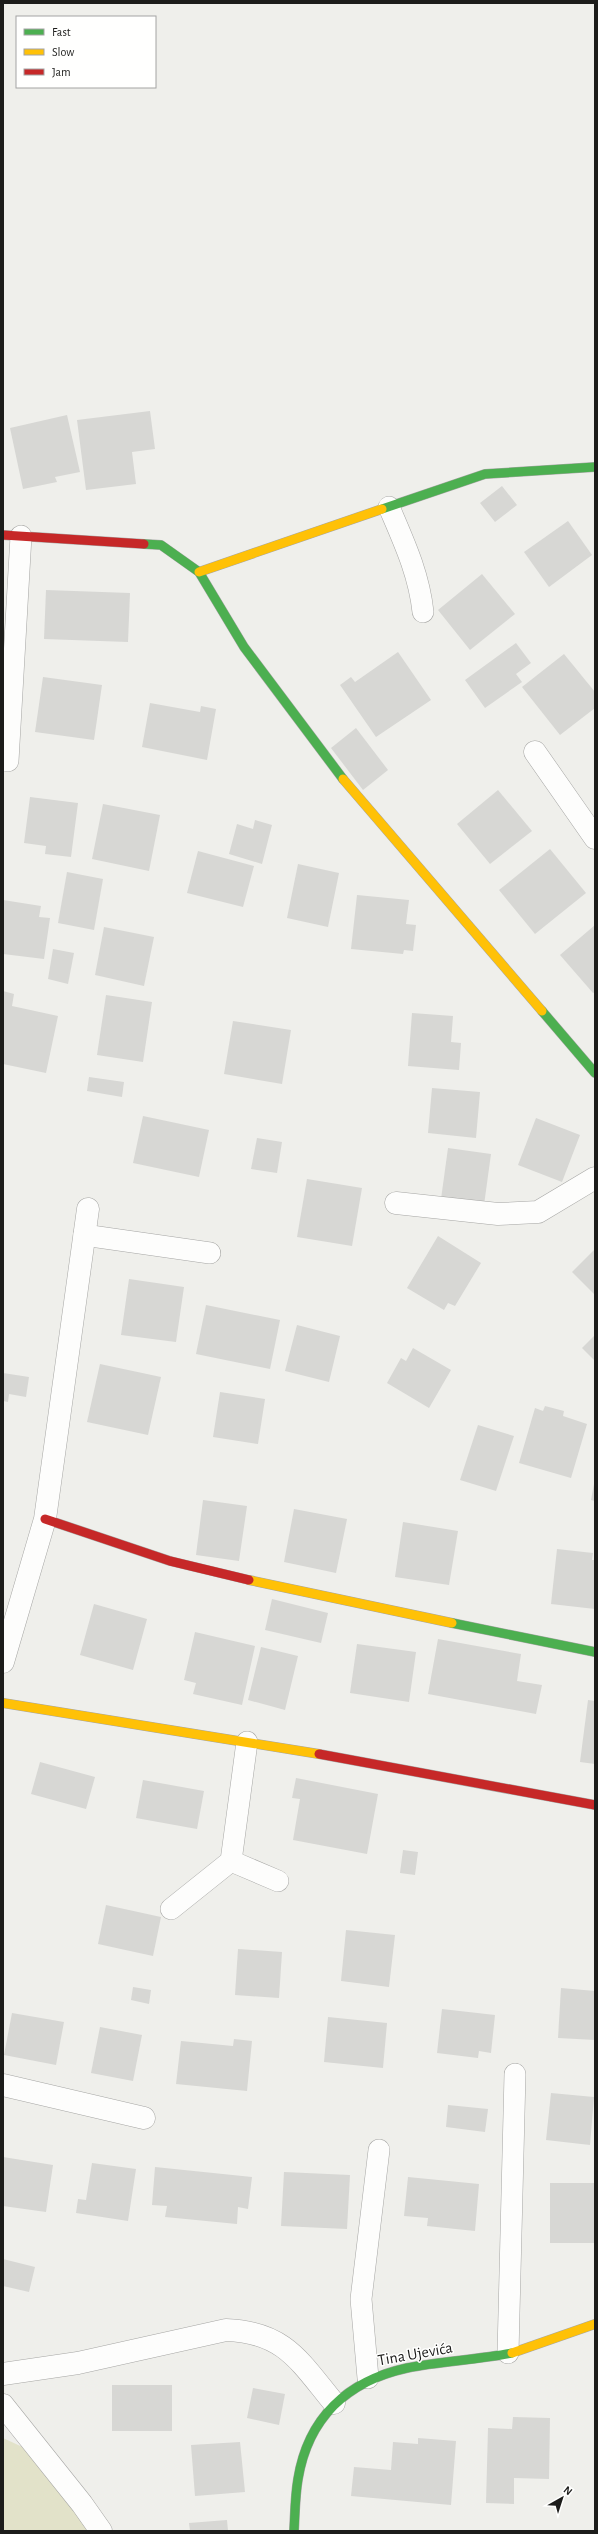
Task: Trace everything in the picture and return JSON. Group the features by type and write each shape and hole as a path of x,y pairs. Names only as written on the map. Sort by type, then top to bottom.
{"street":[{"path":"199,572 485,474 595,467"},
{"path":"12,535 161,545 199,572 244,647 338,774 595,1073"},
{"path":"535,752 595,838"},
{"path":"396,1203 498,1214 538,1212 595,1178"},
{"path":"3,1662 45,1518 88,1208"},
{"path":"45,1518 170,1561 285,1589 595,1652"},
{"path":"3,1703 299,1750 595,1805"},
{"path":"3,2085 144,2118"},
{"name":"Tina Ujevića","path":"294,2531 299,2474 317,2425 334,2403 368,2378 400,2369 508,2353 595,2324"},
{"path":"3,2374 78,2363 226,2330 248,2331 268,2337 290,2350 334,2403"},
{"path":"3,2405 82,2504 101,2531"}],"lane":[{"path":"389,507 421,588 423,612"},
{"path":"8,761 12,535"},
{"path":"84,1235 210,1253"},
{"path":"172,1909 231,1862 247,1742"},
{"path":"231,1862 278,1881"},
{"path":"508,2353 516,2074"},
{"path":"368,2378 361,2299 379,2150"}],"green space":[{"path":"3,2438 29,2450 90,2531 3,2531"}],"building":[{"path":"150,411 155,449 132,452 136,484 86,490 77,420"},
{"path":"67,415 80,472 55,477 57,482 23,489 10,428"},
{"path":"502,486 517,505 495,522 480,503"},
{"path":"568,521 592,555 549,587 524,552"},
{"path":"482,574 515,614 470,650 438,610"},
{"path":"46,590 130,593 128,642 44,639"},
{"path":"516,643 531,663 516,674 522,682 485,708 465,680"},
{"path":"398,652 431,700 376,737 340,685 351,677 355,682"},
{"path":"564,654 595,692 595,708 560,735 522,687"},
{"path":"43,677 102,685 94,740 35,732"},
{"path":"150,703 200,712 201,706 216,709 207,760 142,747"},
{"path":"356,728 388,770 363,790 331,748"},
{"path":"498,790 532,831 490,864 457,824"},
{"path":"30,797 78,803 71,857 45,854 46,846 24,843"},
{"path":"103,804 160,815 149,871 92,859"},
{"path":"255,820 272,825 262,864 229,854 237,824 253,829"},
{"path":"550,849 586,893 535,934 499,890"},
{"path":"198,851 254,866 243,907 187,893"},
{"path":"298,864 339,873 328,927 287,918"},
{"path":"67,872 103,879 94,930 58,923"},
{"path":"357,895 409,900 406,924 416,925 413,951 404,950 403,954 351,949"},
{"path":"3,900 41,906 39,917 50,918 44,959 3,954"},
{"path":"595,925 595,992 593,993 560,955"},
{"path":"104,927 154,937 144,986 95,975"},
{"path":"53,949 74,953 68,984 48,979"},
{"path":"3,991 14,994 12,1006 58,1016 46,1073 3,1064"},
{"path":"106,995 152,1002 143,1062 97,1055"},
{"path":"412,1013 453,1016 451,1042 461,1043 459,1070 408,1066"},
{"path":"233,1021 291,1030 282,1084 224,1074"},
{"path":"89,1077 124,1082 122,1097 87,1091"},
{"path":"432,1088 480,1092 476,1138 428,1133"},
{"path":"143,1116 209,1130 199,1177 133,1163"},
{"path":"536,1118 580,1135 562,1182 518,1165"},
{"path":"257,1138 282,1142 277,1173 251,1169"},
{"path":"448,1148 491,1154 484,1205 441,1199"},
{"path":"307,1179 362,1188 352,1246 297,1237"},
{"path":"438,1236 481,1263 455,1306 448,1303 444,1310 407,1288"},
{"path":"595,1249 595,1295 572,1272"},
{"path":"129,1279 184,1287 176,1342 121,1335"},
{"path":"206,1305 280,1320 270,1369 196,1354"},
{"path":"297,1325 340,1336 329,1382 285,1371"},
{"path":"595,1335 595,1361 582,1348"},
{"path":"413,1348 451,1370 429,1408 387,1383 401,1358 406,1361"},
{"path":"100,1364 161,1377 148,1435 87,1422"},
{"path":"3,1373 29,1377 26,1397 9,1394 8,1402 3,1401"},
{"path":"220,1392 265,1399 258,1444 213,1437"},
{"path":"545,1406 564,1411 563,1416 587,1424 571,1478 519,1463 535,1408 543,1411"},
{"path":"478,1425 514,1436 496,1491 460,1480"},
{"path":"595,1484 595,1501 591,1500"},
{"path":"203,1500 247,1506 239,1561 196,1555"},
{"path":"294,1509 347,1519 336,1573 284,1562"},
{"path":"403,1522 458,1531 449,1585 395,1577"},
{"path":"557,1549 593,1553 592,1560 595,1560 595,1609 551,1604"},
{"path":"272,1599 328,1613 321,1643 265,1630"},
{"path":"94,1604 147,1619 133,1670 80,1655"},
{"path":"195,1632 255,1646 242,1705 193,1694 196,1683 184,1680"},
{"path":"438,1639 521,1654 517,1681 542,1685 536,1714 428,1694"},
{"path":"357,1644 416,1652 409,1702 350,1693"},
{"path":"261,1647 298,1656 285,1710 248,1700"},
{"path":"588,1700 595,1701 595,1764 580,1762"},
{"path":"40,1762 95,1777 86,1809 31,1794"},
{"path":"296,1778 378,1794 367,1854 293,1840 300,1799 292,1798"},
{"path":"143,1780 204,1791 197,1829 136,1818"},
{"path":"403,1850 418,1852 415,1875 400,1873"},
{"path":"106,1905 161,1917 153,1956 98,1944"},
{"path":"346,1930 395,1935 389,1987 341,1981"},
{"path":"238,1949 282,1952 279,1998 235,1995"},
{"path":"133,1987 151,1990 149,2004 131,2000"},
{"path":"561,1988 595,1991 595,2040 558,2038"},
{"path":"442,2009 495,2015 491,2053 479,2051 478,2058 437,2053"},
{"path":"12,2013 64,2022 56,2065 4,2055"},
{"path":"328,2017 387,2023 383,2068 324,2062"},
{"path":"100,2027 142,2035 133,2081 91,2073"},
{"path":"234,2039 252,2041 247,2091 176,2084 181,2041 233,2046"},
{"path":"551,2093 594,2097 590,2145 546,2140"},
{"path":"448,2105 488,2109 485,2132 446,2127"},
{"path":"3,2157 53,2165 46,2212 3,2206"},
{"path":"92,2163 136,2169 128,2221 76,2213 78,2199 86,2200"},
{"path":"155,2167 252,2177 248,2209 238,2207 237,2224 165,2217 167,2206 152,2205"},
{"path":"284,2172 350,2175 347,2229 281,2226"},
{"path":"408,2177 479,2184 475,2231 427,2226 428,2218 404,2216"},
{"path":"550,2183 595,2183 595,2243 550,2243"},
{"path":"3,2259 35,2267 29,2292 3,2286"},
{"path":"112,2385 172,2385 172,2431 112,2431"},
{"path":"253,2388 285,2394 279,2425 247,2418"},
{"path":"513,2417 550,2418 549,2479 514,2478 514,2504 486,2503 488,2428 512,2429"},
{"path":"418,2438 456,2441 451,2505 351,2496 354,2467 391,2470 393,2442 418,2444"},
{"path":"240,2442 245,2492 195,2496 191,2445"},
{"path":"227,2520 228,2531 190,2531 189,2523"}],"traffic: fast":[{"path":"382,509 485,474 595,467"},
{"path":"144,544 161,545 199,572 244,647 343,779"},
{"path":"542,1011 595,1073"},
{"path":"452,1623 595,1652"},
{"path":"294,2531 298,2479 303,2457 321,2420 349,2393 366,2382 407,2368 512,2353"}],"traffic: slow":[{"path":"199,572 382,509"},
{"path":"343,779 542,1011"},
{"path":"249,1580 452,1623"},
{"path":"3,1703 319,1754"},
{"path":"512,2353 595,2324"}],"traffic: jam":[{"path":"3,535 144,544"},
{"path":"45,1519 170,1561 249,1580"},
{"path":"319,1754 595,1805"}]}
